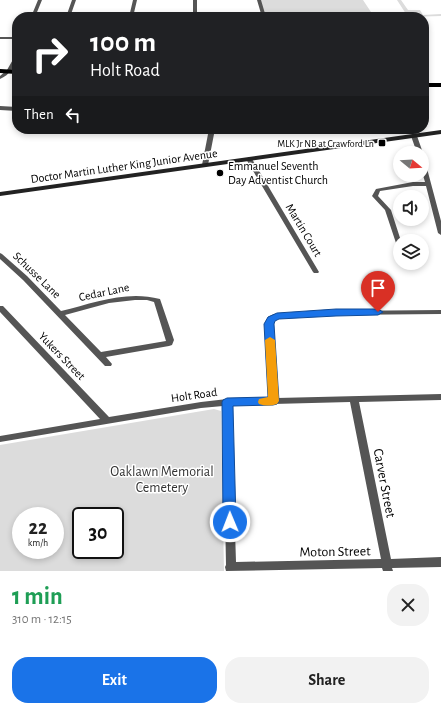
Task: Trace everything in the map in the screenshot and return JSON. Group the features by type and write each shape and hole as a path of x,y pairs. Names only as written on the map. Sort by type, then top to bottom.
{"main road":[{"path":"0,71 12,71"},
{"path":"429,85 441,85"},
{"name":"Doctor Martin Luther King Junior Avenue","path":"429,134 441,132"},
{"name":"Doctor Martin Luther King Junior Avenue","path":"0,194 428,134"}],"street":[{"path":"35,12 40,0"},
{"path":"70,12 74,0"},
{"path":"132,12 135,0"},
{"path":"195,0 195,12"},
{"path":"259,0 263,12"},
{"path":"0,38 12,38"},
{"path":"0,78 9,71 12,66"},
{"path":"0,108 12,109"},
{"path":"206,165 211,134"},
{"path":"414,136 418,146"},
{"name":"Martin Court","path":"249,159 316,272"},
{"path":"396,234 388,210 375,196 375,192 378,190 413,184 428,184 441,233"},
{"name":"Schusse Lane","path":"0,255 108,364"},
{"name":"Cedar Lane","path":"60,314 134,296 149,297 157,301 170,340 169,343 100,355"},
{"name":"Yukers Street","path":"0,308 107,421"},
{"path":"273,401 269,324 271,319 277,316 336,312 441,312"},
{"name":"Holt Road","path":"0,439 201,405 227,402 441,397"},
{"name":"Carver Street","path":"354,400 387,567"},
{"path":"227,402 230,569"},
{"name":"Moton Street","path":"230,569 387,567 441,562"}],"green space":[{"path":"260,0 363,0 371,12 264,12"},
{"path":"397,0 401,0 408,10 420,10 421,12 405,12"},
{"path":"441,14 441,16 429,16 429,15"},
{"name":"Oaklawn Memorial Cemetery","path":"214,409 221,411 224,571 0,571 0,445"}],"slow traffic":[{"path":"263,402 273,401 270,340"}],"place":[{"name":"MLK Jr NB at Crawford Ln","path":"382,143"},
{"name":"Emmanuel Seventh Day Adventist Church","path":"220,173"}],"route":[{"path":"230,522 227,402 273,401 269,324 271,319 277,316 336,312 378,312"}]}
